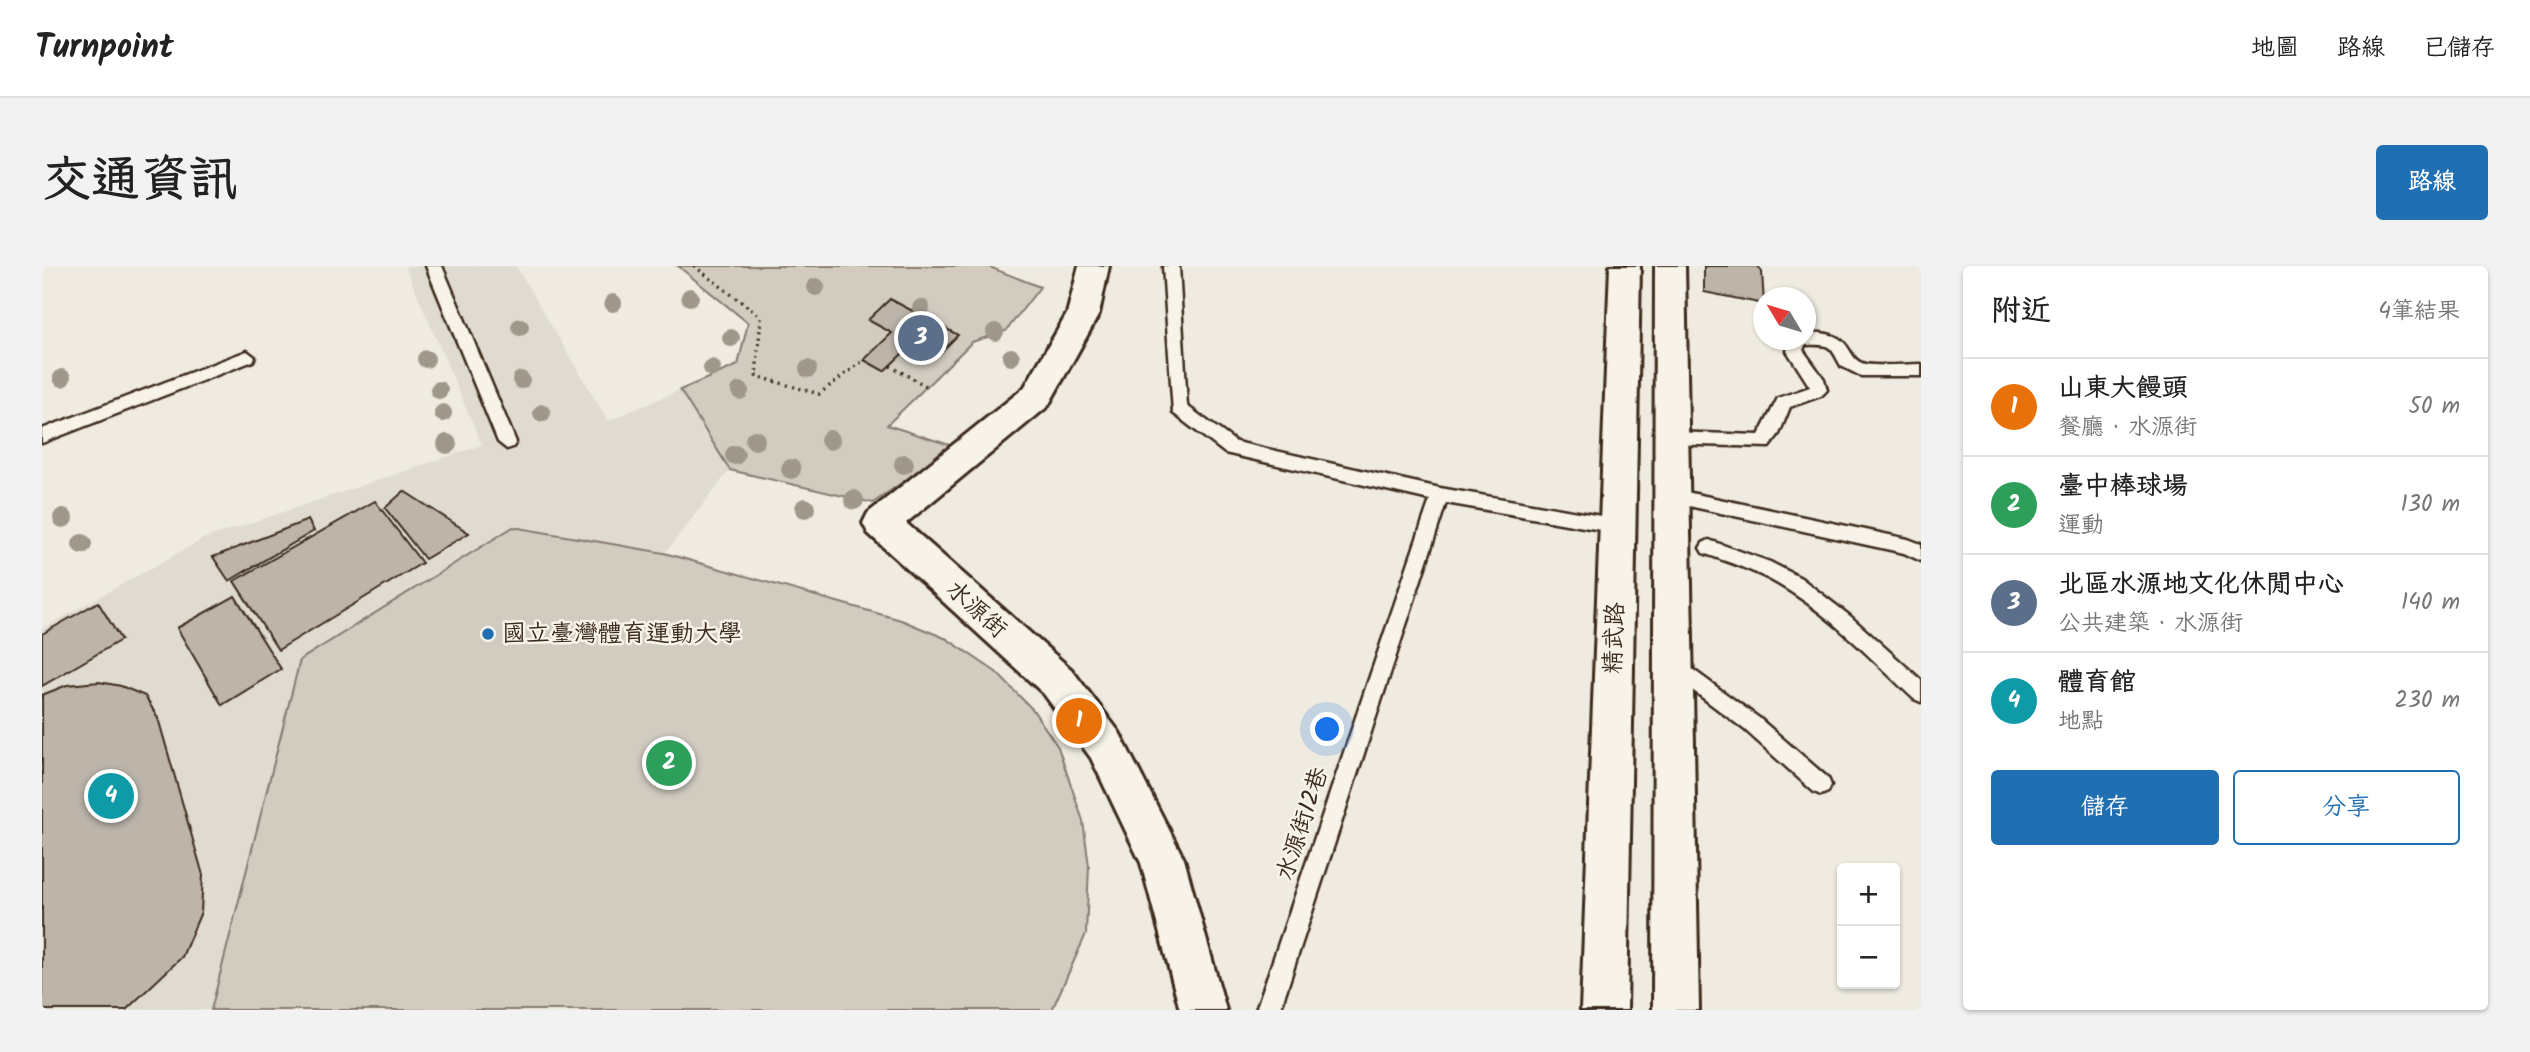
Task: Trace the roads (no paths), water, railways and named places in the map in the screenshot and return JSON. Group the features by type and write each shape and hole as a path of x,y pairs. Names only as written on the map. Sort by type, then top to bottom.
{"street":[{"name":"水源街","path":"1094,266 1083,314 1036,397 881,523 1058,682 1105,745 1162,859 1203,1010"},
{"name":"精武路","path":"1604,1010 1625,266"},
{"path":"1670,266 1676,1010"},
{"path":"1622,340 1670,348"}],"lane":[{"path":"434,266 507,442"},
{"path":"1171,266 1179,409 1231,449 1440,495 1618,526"},
{"path":"1816,338 1828,337 1836,341 1844,348 1847,362 1861,370 1921,370"},
{"path":"1671,439 1763,442 1774,434 1781,406 1787,400 1819,390 1818,383 1795,350"},
{"path":"42,436 247,357"},
{"name":"水源街12巷","path":"1268,1010 1440,495"},
{"path":"1672,496 1908,546 1921,553"},
{"path":"1709,548 1752,563 1792,583 1828,609 1921,693"},
{"path":"1673,664 1752,724 1821,785"}],"place":[{"name":"北區水源地文化休閒中心","path":"921,338"},
{"name":"國立臺灣體育運動大學","path":"488,634"},
{"name":"山東大饅頭","path":"1079,721"},
{"name":"臺中棒球場","path":"669,763"},
{"name":"體育館","path":"111,796"}]}
